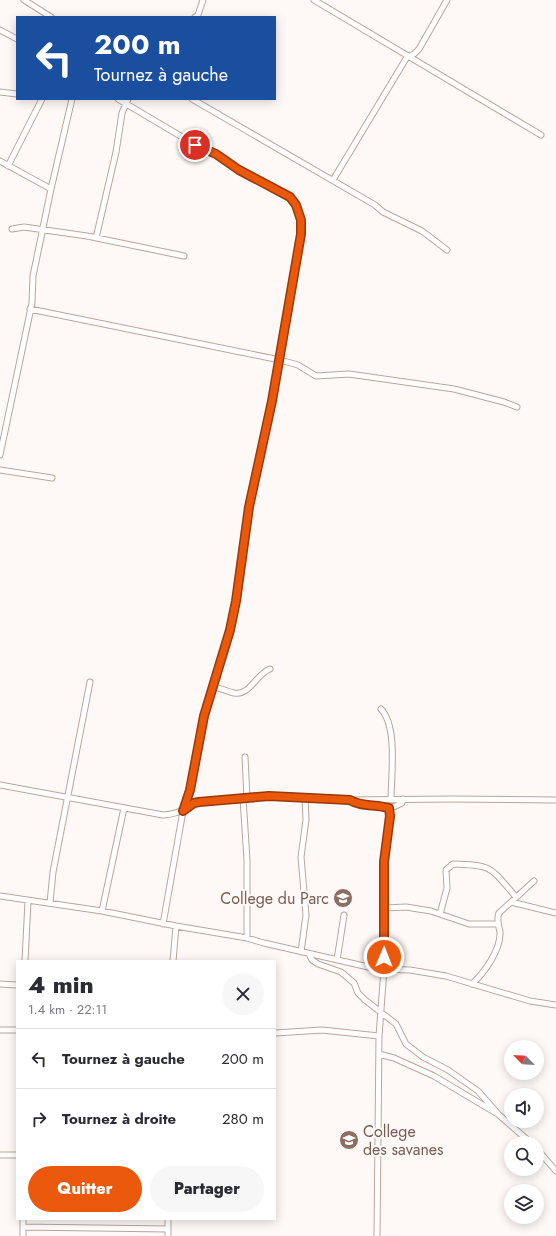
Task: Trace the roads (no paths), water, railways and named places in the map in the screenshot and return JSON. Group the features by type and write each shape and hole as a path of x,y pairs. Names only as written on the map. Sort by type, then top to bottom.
{"street":[{"path":"24,0 50,16"},
{"path":"196,16 203,0"},
{"path":"314,0 541,135"},
{"path":"332,180 407,57 419,49 447,0"},
{"path":"0,30 16,38"},
{"path":"0,92 16,94"},
{"path":"8,166 41,100"},
{"path":"0,455 30,309 33,276 72,100"},
{"path":"194,100 332,180 383,212 422,231 447,250"},
{"path":"96,238 116,152 122,112 127,101 204,150 216,154 239,170 290,197 296,205 301,220 301,234 280,360 249,507 236,601 230,630 212,686 190,790 183,811 164,924"},
{"path":"0,161 51,189"},
{"path":"12,229 24,227 96,238 184,256"},
{"path":"30,309 280,360 298,366 316,376 349,374 454,389 504,402 517,407"},
{"path":"0,470 52,478"},
{"path":"212,686 235,694 247,690 263,671 270,669"},
{"path":"50,902 53,872 90,682"},
{"path":"382,709 385,713 391,731 391,799"},
{"path":"245,757 247,938"},
{"path":"0,785 163,815 175,814 183,811 194,803 199,802 269,796 350,800 556,800"},
{"path":"301,952 306,914 301,857 306,820 305,798"},
{"path":"350,800 360,804 389,808 399,805 402,803 403,799"},
{"path":"102,911 124,808"},
{"path":"377,1236 379,1036 384,969 384,862 390,816 389,808"},
{"path":"440,914 447,888 446,870 453,864 483,865 492,869 516,896"},
{"path":"472,984 482,975 491,960 499,940 500,932 497,917 499,913 534,881"},
{"path":"0,896 28,901 50,902 247,938 309,954 384,969 410,970 446,976 530,1001 556,1005"},
{"path":"25,960 28,901"},
{"path":"511,902 556,913"},
{"path":"384,908 406,907 440,914 469,924 498,924"},
{"path":"337,960 344,915"},
{"path":"173,960 176,926"},
{"path":"309,954 312,960 318,964 342,972 354,983 358,993 365,1000 396,1024 406,1044 423,1058 448,1070 478,1091 499,1115 523,1136"},
{"path":"0,984 16,985"},
{"path":"0,1030 16,1030"},
{"path":"276,1033 322,1030 379,1036"},
{"path":"379,1054 394,1058 434,1076 499,1115"},
{"path":"0,1155 16,1155"},
{"path":"544,1157 556,1171"},
{"path":"23,1220 23,1236"},
{"path":"168,1220 168,1236"},
{"path":"23,1227 168,1229"},
{"path":"96,1229 96,1236"}],"place":[{"name":"College du Parc","path":"343,898"},
{"name":"College des savanes","path":"349,1140"}]}
